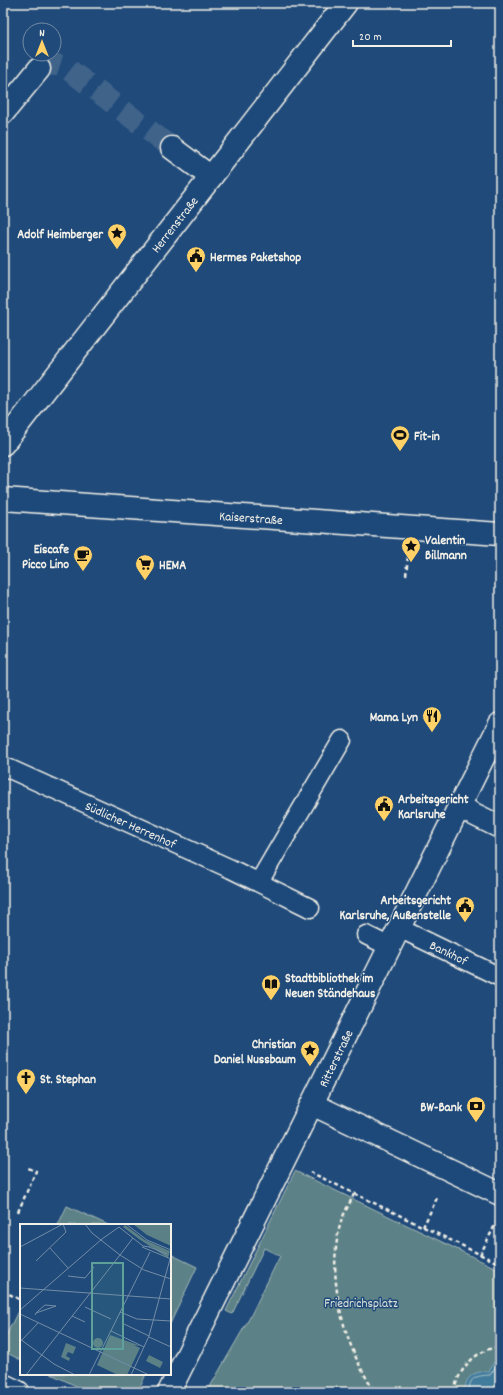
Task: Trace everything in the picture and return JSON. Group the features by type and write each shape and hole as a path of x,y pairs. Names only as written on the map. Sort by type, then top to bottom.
{"street":[{"name":"Herrenstraße","path":"3,444 346,3"},
{"path":"3,112 39,69"},
{"path":"172,148 211,177"},
{"name":"Kaiserstraße","path":"3,499 500,534"},
{"name":"Ritterstraße","path":"170,1392 500,724"},
{"path":"459,807 500,827"},
{"path":"312,1104 500,1194"},
{"path":"3,1385 18,1392"}],"lane":[{"path":"260,882 342,740"},
{"name":"Südlicher Herrenhof","path":"3,766 260,882 310,908"},
{"path":"366,935 394,937"},
{"name":"Bankhof","path":"394,937 500,977"}],"path":[{"path":"284,1160 500,1264"},
{"path":"18,1212 36,1171 28,1168"},
{"path":"423,1227 450,1171"},
{"path":"354,1194 340,1224 336,1253 336,1292 351,1345 359,1365 375,1392"},
{"path":"480,1255 500,1214"},
{"path":"3,1291 20,1300"},
{"path":"454,1392 460,1375 469,1362 482,1352 499,1347 500,1342"}],"green space":[{"name":"Friedrichsplatz","path":"295,1171 500,1270 500,1392 207,1392 249,1319 280,1256 264,1248 232,1314 226,1311"},
{"path":"67,1206 106,1224 58,1224"},
{"path":"171,1254 197,1267 171,1322"},
{"path":"20,1307 20,1360 3,1351 3,1342"},
{"path":"53,1375 146,1375 138,1392 89,1392"}],"water":[{"path":"494,1362 500,1364 500,1392 465,1392 466,1382 468,1379 475,1373 489,1372"}],"tunnel":[{"path":"39,69 46,65 53,64 68,69 172,148"}],"place":[{"name":"Adolf Heimberger","path":"117,250"},
{"name":"Hermes Paketshop","path":"196,273"},
{"name":"Fit-in","path":"400,452"},
{"name":"Valentin Billmann","path":"411,563"},
{"name":"Eiscafe Picco Lino","path":"83,572"},
{"name":"HEMA","path":"145,581"},
{"name":"Mama Lyn","path":"432,733"},
{"name":"Arbeitsgericht Karlsruhe","path":"384,822"},
{"name":"Arbeitsgericht Karlsruhe, Außenstelle","path":"465,923"},
{"name":"Stadtbibliothek im Neuen Ständehaus","path":"271,1001"},
{"name":"Christian Daniel Nussbaum","path":"310,1067"},
{"name":"St. Stephan","path":"26,1095"},
{"name":"BW-Bank","path":"476,1123"}]}
